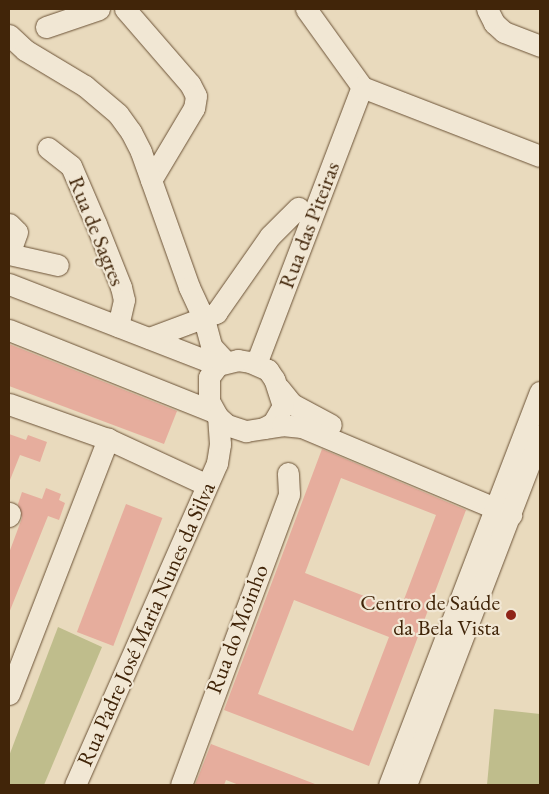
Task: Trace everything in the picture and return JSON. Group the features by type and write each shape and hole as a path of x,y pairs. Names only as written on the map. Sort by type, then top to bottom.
{"street":[{"path":"46,26 99,9"},
{"path":"124,9 190,84 196,96 194,108 151,180"},
{"path":"306,9 362,87 540,156"},
{"path":"487,9 494,23 504,32 540,46"},
{"path":"9,35 25,50 85,86 118,114 141,152 189,287 204,319 211,346 222,363"},
{"name":"Rua das Piteiras","path":"256,364 362,87"},
{"name":"Rua de Sagres","path":"48,148 71,166 122,287 124,300 118,326"},
{"path":"149,338 204,319 224,304 270,236 298,208"},
{"path":"9,224 17,232 9,254 58,265"},
{"path":"9,284 149,338 222,363 256,364 268,370 292,404 317,419 506,504"},
{"path":"178,328 186,314 189,287"},
{"path":"9,330 216,414 236,428 260,429 282,424 302,427 506,504"},
{"path":"216,414 208,390 210,377 222,363"},
{"path":"260,429 273,423 283,406 279,388"},
{"path":"406,785 506,504 540,392"},
{"path":"9,404 108,440 207,485"},
{"name":"Rua Padre José Maria Nunes da Silva","path":"75,785 217,464 220,444 216,414"},
{"name":"Rua Padre José Maria Nunes da Silva","path":"217,464 260,429"},
{"path":"389,785 506,504 540,436"},
{"path":"9,694 108,440"},
{"name":"Rua do Moinho","path":"181,785 289,494 288,472"}],"shaded area":[{"path":"58,627 102,647 44,785 9,785 9,756"},
{"path":"494,709 540,714 540,785 487,785"}],"building":[{"path":"9,344 177,411 164,444 9,386"},
{"path":"9,434 26,440 28,435 47,442 40,462 20,455 10,480"},
{"path":"322,449 466,510 369,766 224,710","holes":["341,478 436,515 400,610 305,573","294,600 389,637 353,731 258,694"]},
{"path":"46,488 61,494 59,500 65,503 59,520 48,516 9,613 9,553 22,518 18,504 22,492 42,499"},
{"path":"126,504 162,518 113,646 77,632"},
{"path":"211,744 315,784 239,785 226,780 224,785 195,785"}],"place":[{"name":"Centro de Saúde da Bela Vista","path":"511,615"}]}
